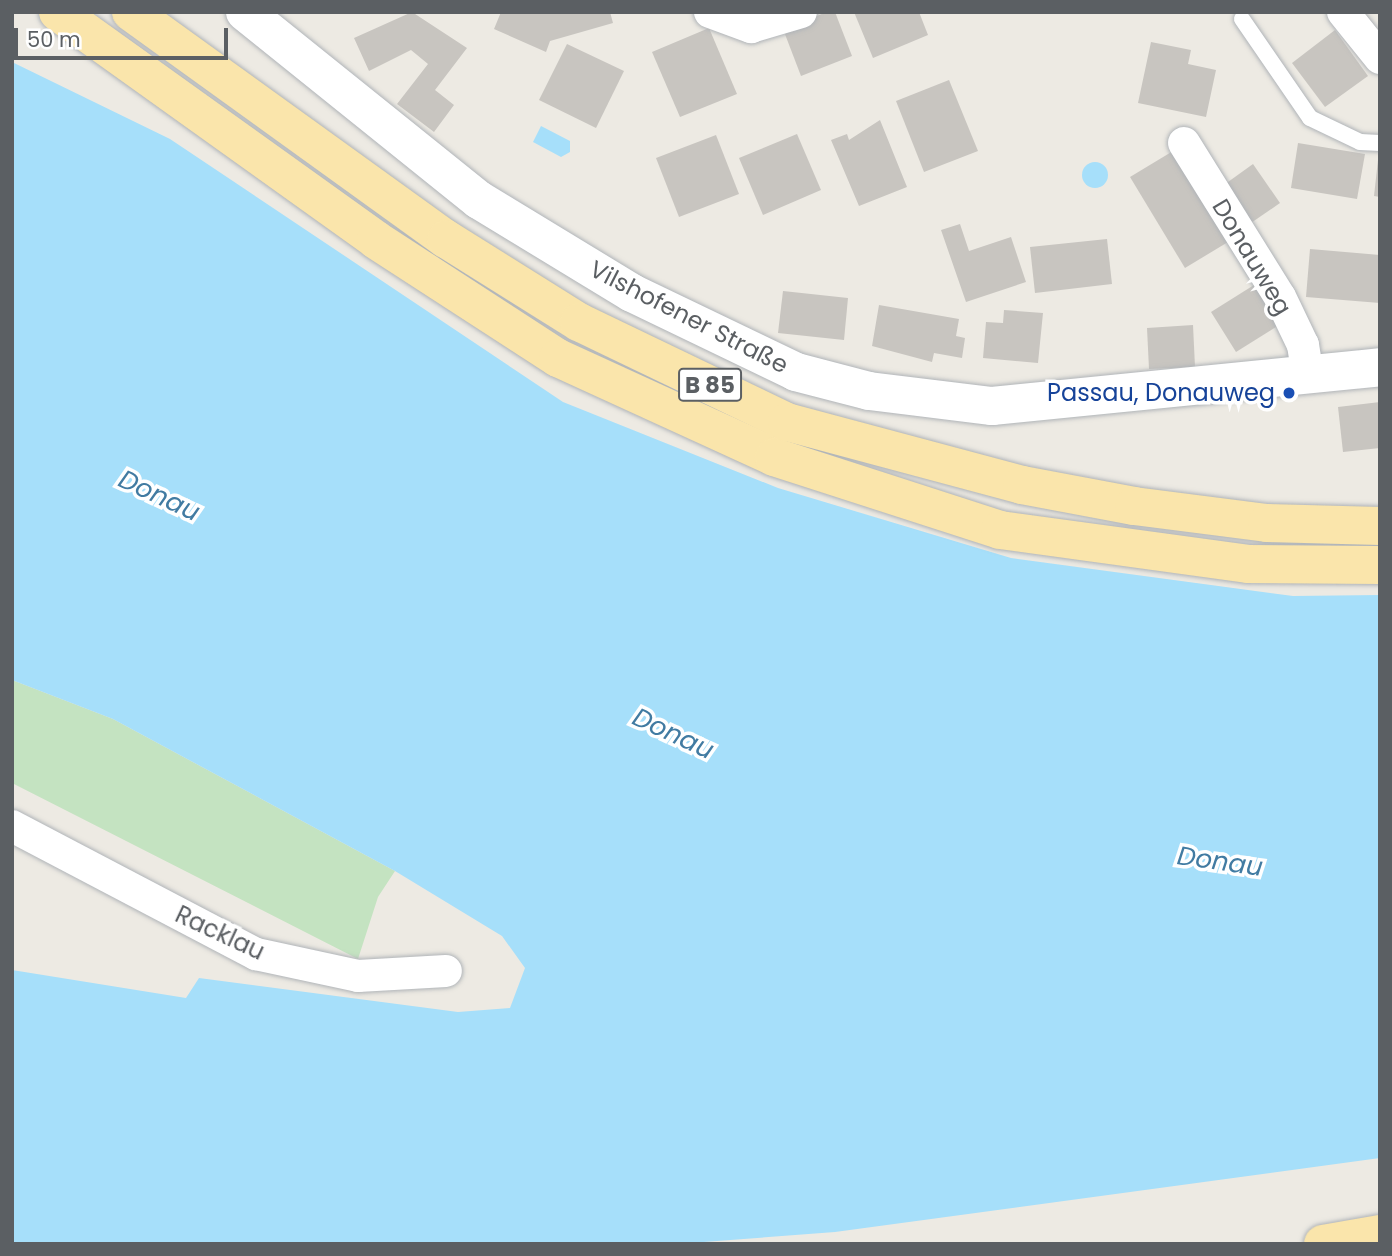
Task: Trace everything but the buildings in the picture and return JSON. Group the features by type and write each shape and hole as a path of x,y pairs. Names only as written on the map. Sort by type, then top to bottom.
{"main road":[{"name":"B 85","path":"58,12 376,240 558,358 774,457 1000,530 1248,564 1380,565"},
{"name":"B 85","path":"131,12 446,239 568,315 787,422 1023,485 1134,506 1267,523 1380,526"},
{"path":"1323,1244 1380,1234"}],"street":[{"name":"Vilshofener Straße","path":"245,12 479,200 632,293 796,372 869,391 992,406 1380,368"},
{"path":"710,12 751,27 801,12"},
{"path":"1343,12 1380,58"},
{"name":"Donauweg","path":"1184,144 1280,297 1303,345 1308,376"},
{"name":"Racklau","path":"12,826 256,954 358,976 446,971"}],"lane":[{"path":"1242,19 1310,118 1360,142 1380,143"}],"green space":[{"path":"12,680 113,719 395,871 378,897 358,959 12,783"}],"water":[{"name":"Donau","path":"12,62 170,139 563,402 778,488 1011,558 1293,596 1380,595 1380,1158 835,1232 677,1244 12,1244 12,970 186,998 199,978 458,1012 510,1008 525,968 502,936 395,871 113,719 12,680"},
{"path":"541,126 570,141 570,152 561,157 533,142"},
{"path":"1095,162 1104,166 1108,175 1104,184 1095,188 1086,184 1082,175 1086,166"}],"place":[{"name":"Passau, Donauweg","path":"1289,393"}]}
